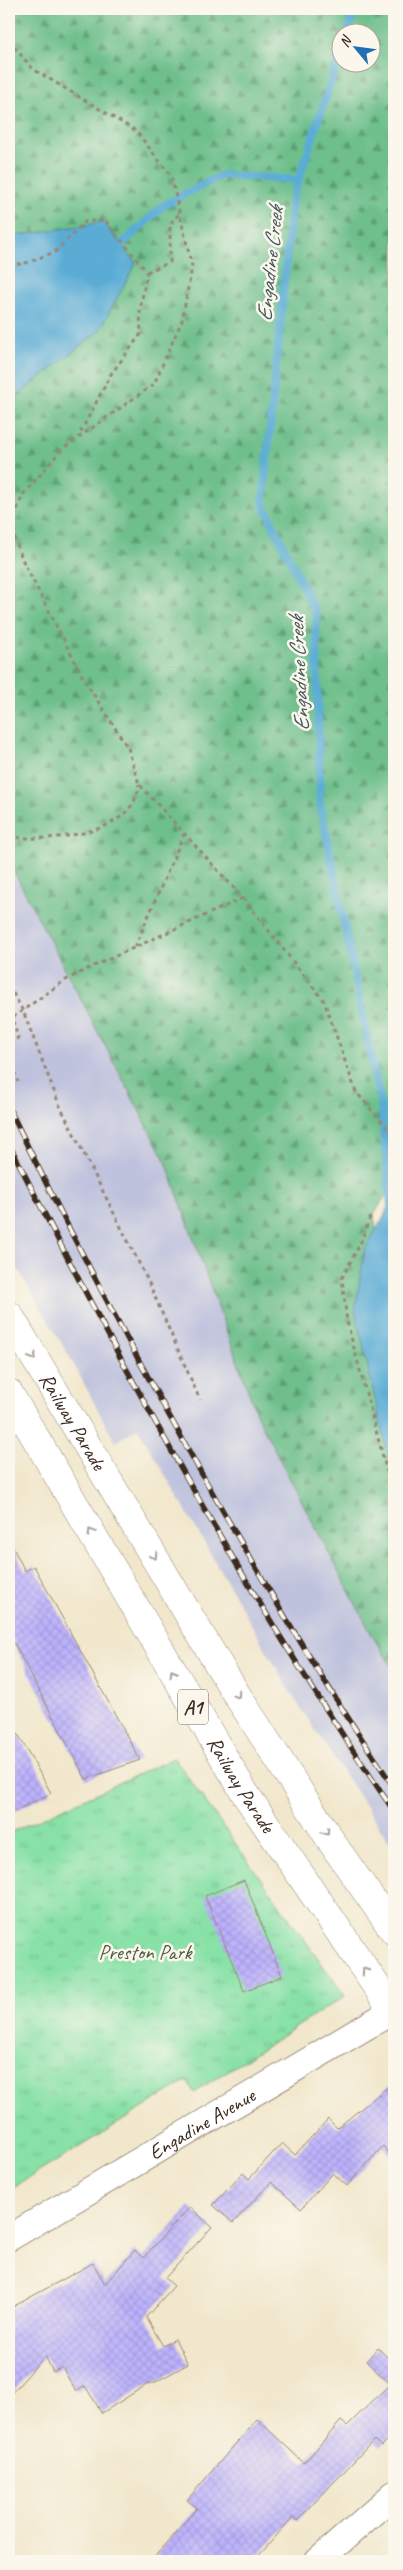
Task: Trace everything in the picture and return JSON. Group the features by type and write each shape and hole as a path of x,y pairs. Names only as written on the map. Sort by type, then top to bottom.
{"highway":[{"name":"Railway Parade","path":"9,1315 235,1692 338,1850 394,1931"},
{"name":"Railway Parade","path":"9,1393 246,1795 394,2011"}],"street":[{"name":"Engadine Avenue","path":"9,2238 394,2011"},
{"path":"318,2561 394,2494"}],"path":[{"path":"9,41 33,69 136,131 171,176 192,267 182,320 154,384 62,450 23,495 14,517 14,540 34,584 85,682 128,748 139,784 138,797 132,808 111,824 66,837 46,839 9,837"},
{"path":"147,272 170,262 170,224 180,214"},
{"path":"9,264 23,264 55,252 85,222 105,220 147,272"},
{"path":"78,438 111,374 141,334 140,310 147,272"},
{"path":"139,784 243,898 324,1001 356,1092 394,1136"},
{"path":"135,947 184,834"},
{"path":"9,1043 18,1038 11,1027 15,1025 12,1018 64,981 243,898"},
{"path":"9,986 23,1011 58,1104 148,1281 200,1400"},
{"path":"9,1057 18,1082 10,1068 9,1062"},
{"path":"370,1217 361,1242 342,1278 347,1322 394,1498"}],"shaded area":[{"path":"9,862 166,1162 258,1418 371,1633 394,1670 394,1849 294,1698 138,1428 115,1442 72,1361 9,1254"}],"green space":[{"path":"9,9 394,9 394,1181 374,1215 394,1365 394,1670 371,1633 258,1418 166,1162 9,862"},
{"name":"Preston Park","path":"174,1758 345,1996 194,2092 187,2081 9,2190 9,1833"}],"water":[{"path":"103,222 136,263 99,331 21,393 9,398 9,237"},
{"path":"388,1209 394,1210 394,1470 386,1448 355,1309 365,1249"}],"building":[{"path":"9,1540 25,1571 34,1566 140,1760 86,1779 9,1634"},
{"path":"9,1718 51,1793 9,1814"},
{"path":"244,1880 282,1976 244,1991 205,1896"},
{"path":"394,2082 394,2160 383,2146 347,2186 333,2173 301,2209 271,2182 233,2223 213,2205 243,2173 249,2179 282,2143 295,2155 328,2119 337,2128"},
{"path":"190,2207 212,2227 165,2278 174,2286 146,2317 163,2346 175,2339 188,2364 152,2384 151,2382 102,2413 85,2386 76,2392 62,2367 53,2372 45,2356 9,2396 9,2309 93,2263 105,2284 135,2250 143,2258"},
{"path":"378,2348 394,2364 394,2432 381,2446 374,2440 297,2521 293,2517 255,2560 248,2554 242,2561 150,2561 197,2508 187,2500 257,2419 304,2463 341,2421 347,2426 390,2384 366,2361"}],"waterway":[{"name":"Engadine Creek","path":"351,22 353,16 359,9"},
{"name":"Engadine Creek","path":"334,72 292,200 263,503 316,614 320,803 382,1111 392,1218"},
{"path":"121,245 164,205 222,175 299,180"}],"railway":[{"path":"9,1108 101,1290 199,1469 293,1630 394,1787"},
{"path":"9,1144 143,1400 190,1484 289,1650 340,1731 394,1811"}]}
